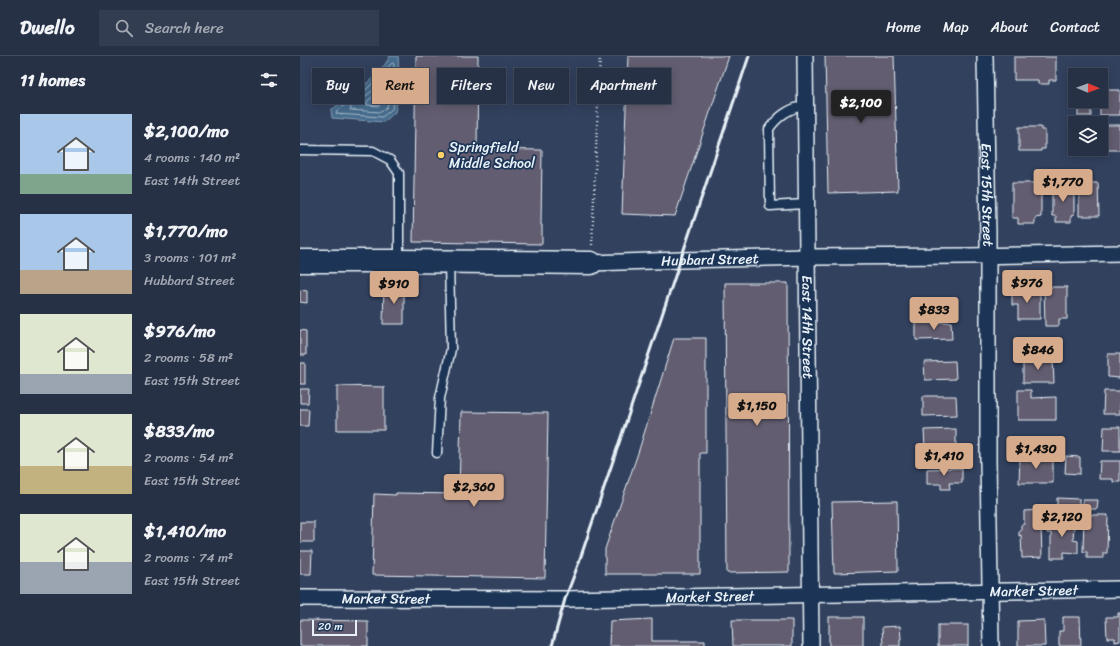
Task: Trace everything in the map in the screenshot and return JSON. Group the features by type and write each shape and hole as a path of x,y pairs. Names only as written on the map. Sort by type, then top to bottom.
{"main road":[{"name":"Hubbard Street","path":"300,261 591,263"}],"street":[{"name":"East 14th Street","path":"805,56 811,646"},
{"name":"East 15th Street","path":"985,56 991,646"},
{"name":"Hubbard Street","path":"591,263 807,257 988,256 1120,253"},
{"name":"Market Street","path":"300,598 565,599 1120,588"}],"lane":[{"path":"805,105 793,108 784,113 769,129 770,206 806,204"},
{"path":"300,150 373,151 390,160 399,173 399,261"},
{"path":"437,453 440,398 451,349 449,261"}],"path":[{"path":"591,263 600,56"}],"water":[{"path":"390,56 398,56 399,68 383,68"},
{"path":"372,78 372,104 397,104 395,112 384,122 332,118 331,110 339,104 364,104 364,85"}],"building":[{"path":"416,56 478,56 478,68 437,68 437,104 477,104 477,149 542,150 542,244 413,242 415,104 429,104 429,68 416,68"},
{"path":"628,56 729,56 675,216 622,214 626,104 671,104 671,68 628,68"},
{"path":"825,56 894,56 898,191 828,193"},
{"path":"1014,57 1056,57 1056,80 1049,80 1049,84 1038,84 1038,80 1014,80"},
{"path":"1108,90 1120,90 1120,115 1100,115 1100,108 1108,108"},
{"path":"1078,108 1091,108 1091,116 1078,116"},
{"path":"1108,125 1120,125 1120,150 1108,150"},
{"path":"1019,127 1041,127 1041,130 1045,130 1045,149 1041,149 1041,151 1019,151"},
{"path":"1012,183 1041,183 1041,217 1035,218 1035,224 1018,224 1018,218 1012,218"},
{"path":"1079,183 1098,183 1099,216 1079,216"},
{"path":"1074,185 1074,215 1071,216 1071,222 1056,222 1056,216 1052,216 1052,186"},
{"path":"725,283 788,283 789,572 727,573"},
{"path":"384,285 404,285 404,324 383,324"},
{"path":"1044,287 1067,287 1067,319 1059,319 1059,326 1045,326"},
{"path":"300,290 307,291 307,303 300,302"},
{"path":"1012,290 1040,290 1040,319 1018,319 1018,305 1012,305"},
{"path":"951,322 952,339 916,340 916,323"},
{"path":"300,330 306,331 306,355 300,355"},
{"path":"674,338 706,338 706,453 700,453 700,574 605,574 605,549 638,453"},
{"path":"1108,354 1120,354 1120,378 1108,377"},
{"path":"1023,359 1053,359 1054,383 1023,383"},
{"path":"955,361 956,379 925,380 924,362"},
{"path":"300,363 305,363 305,384 300,384"},
{"path":"337,386 384,387 384,430 337,430"},
{"path":"300,389 309,389 308,403 300,403"},
{"path":"1018,390 1031,390 1031,398 1056,397 1056,420 1018,420"},
{"path":"1104,391 1120,391 1120,414 1103,414"},
{"path":"923,396 956,396 957,415 923,416"},
{"path":"300,409 309,409 308,426 300,426"},
{"path":"461,412 548,413 545,578 372,575 374,494 459,494"},
{"path":"1104,427 1120,427 1120,451 1103,451"},
{"path":"956,429 956,449 925,450 924,430"},
{"path":"1066,456 1080,457 1080,474 1065,473"},
{"path":"1020,457 1053,458 1053,483 1019,483"},
{"path":"1100,461 1120,461 1120,482 1113,482 1113,479 1099,479"},
{"path":"962,468 962,483 949,483 950,489 941,489 941,484 927,484 927,469"},
{"path":"1057,498 1079,499 1079,516 1060,516 1060,513 1057,513"},
{"path":"1083,500 1098,500 1097,509 1083,509"},
{"path":"897,501 898,571 834,573 832,502"},
{"path":"1043,510 1044,526 1041,526 1042,557 1022,558 1021,535 1019,536 1019,530 1021,530 1021,525 1024,524 1024,511"},
{"path":"1084,515 1108,515 1107,553 1103,553 1103,558 1087,558 1087,552 1083,552"},
{"path":"1048,519 1067,519 1067,524 1074,524 1073,540 1078,541 1078,553 1064,552 1064,558 1051,558 1051,533 1047,533"},
{"path":"300,522 314,522 314,542 300,542"},
{"path":"300,551 312,551 311,574 300,574"},
{"path":"1118,613 1120,613 1120,641 1115,642 1115,638 1107,638 1106,617 1118,617"},
{"path":"829,617 863,617 863,646 829,646"},
{"path":"1063,617 1080,617 1081,646 1059,646 1059,631 1063,631"},
{"path":"652,619 652,641 705,641 705,646 609,646 610,621"},
{"path":"300,620 368,621 368,646 300,646"},
{"path":"732,620 792,620 792,646 733,646"},
{"path":"1044,620 1045,646 1018,646 1018,621"},
{"path":"938,625 968,625 968,646 938,646"},
{"path":"900,626 900,646 883,646 882,627"}],"railway":[{"path":"552,646 565,599 578,565 749,56"}],"place":[{"name":"Springfield Middle School","path":"441,155"}]}
